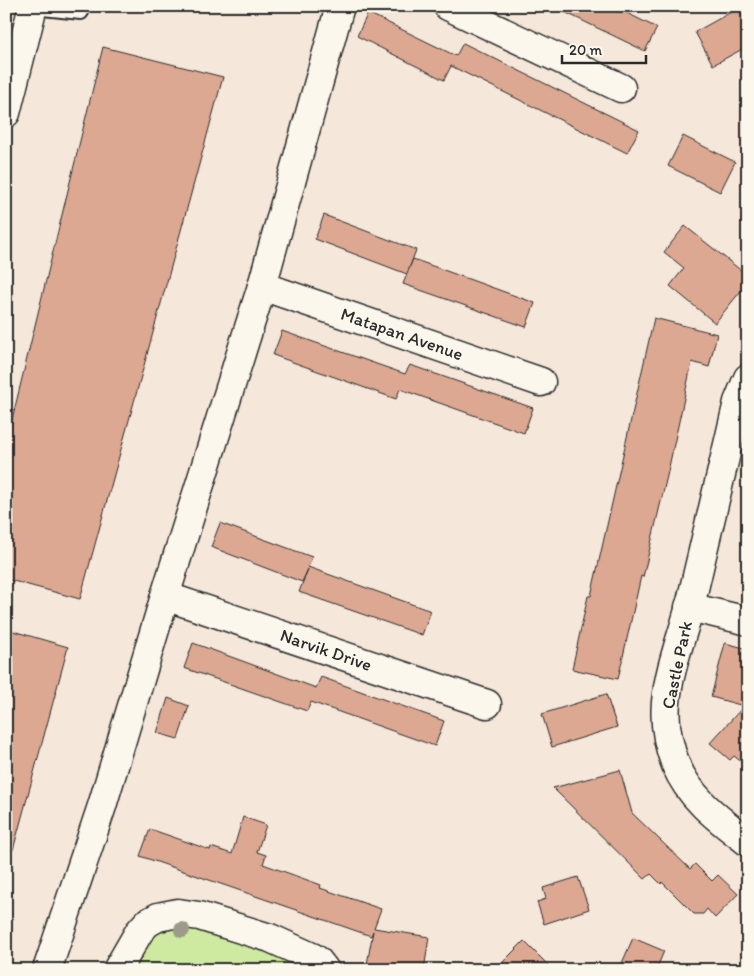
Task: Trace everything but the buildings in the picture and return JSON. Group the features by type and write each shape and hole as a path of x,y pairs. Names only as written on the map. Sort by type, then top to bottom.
{"street":[{"path":"47,970 102,806 165,596 262,286 340,6"},
{"path":"448,6 621,88"},
{"path":"6,113 33,7"},
{"name":"Matapan Avenue","path":"262,286 541,382"},
{"name":"Castle Park","path":"748,378 738,402 669,683 666,702 666,719 672,752 684,780 695,797 710,812 748,842"},
{"name":"Narvik Drive","path":"165,596 487,704"},
{"name":"Castle Park","path":"689,607 748,621"},
{"path":"117,970 139,932 147,923 158,917 178,913 199,916 270,938 312,957 325,970"}],"lane":[{"path":"33,7 81,12"}],"green space":[{"path":"176,921 296,958 311,970 136,970 148,938"}]}
